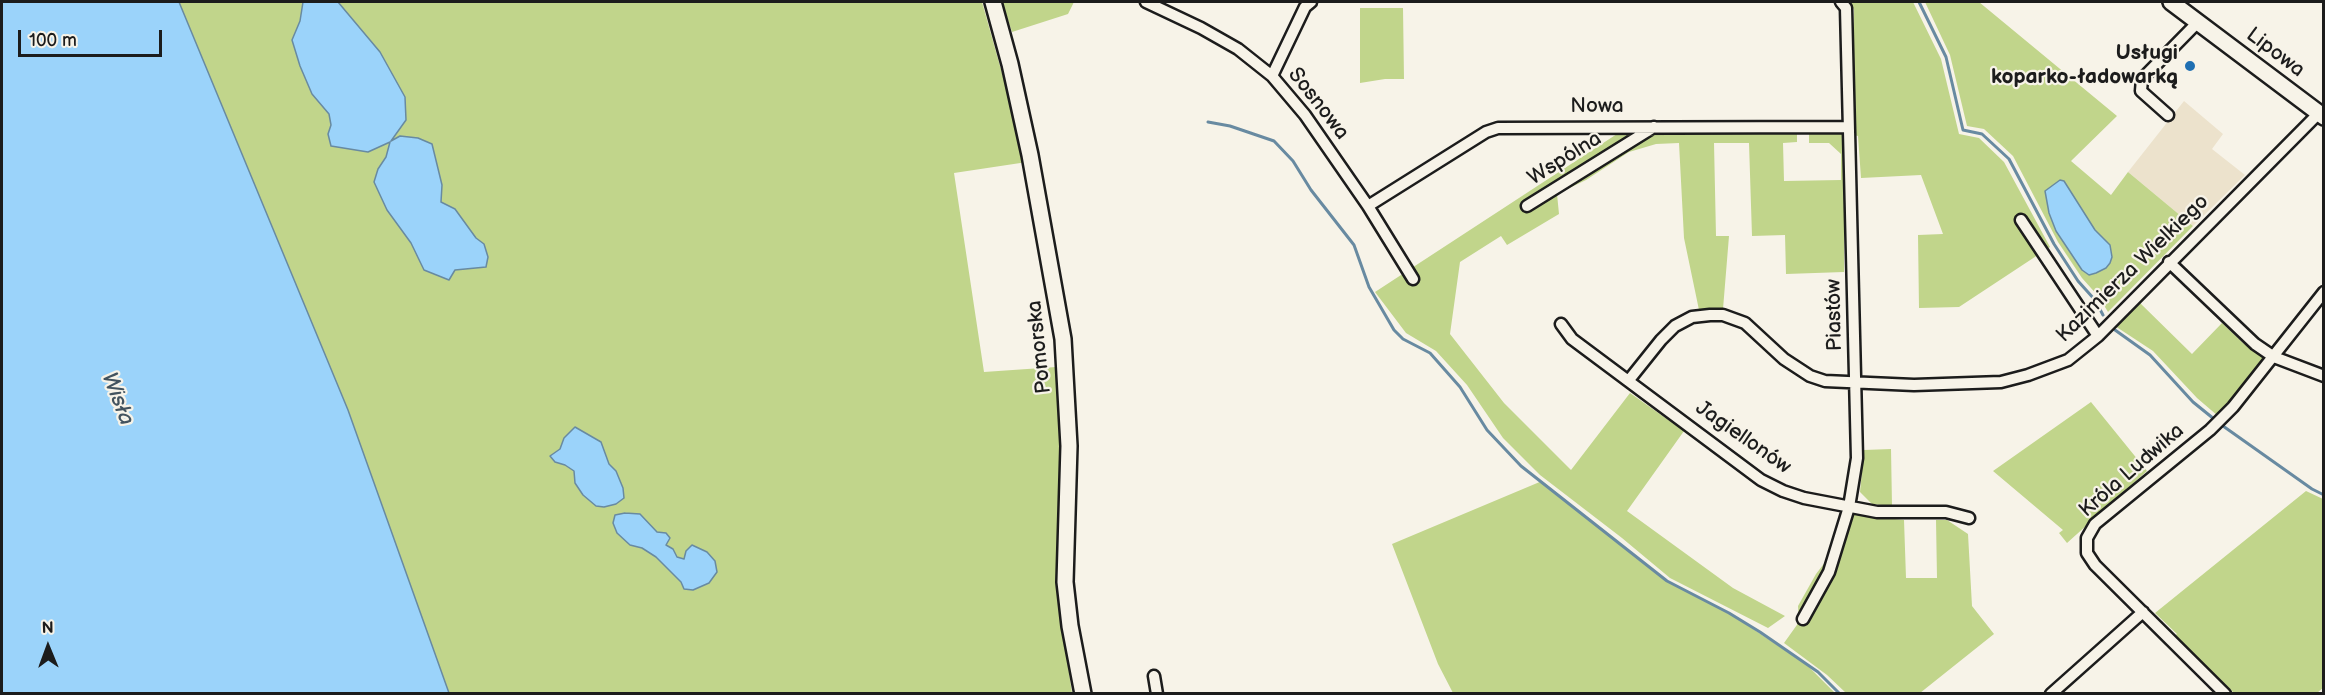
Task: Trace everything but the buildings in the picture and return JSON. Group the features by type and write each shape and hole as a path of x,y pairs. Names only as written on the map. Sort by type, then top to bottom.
{"main road":[{"name":"Pomorska","path":"993,2 1010,64 1030,154 1062,339 1069,446 1065,582 1070,626 1083,693"},
{"name":"Lipowa","path":"2171,2 2321,115"}],"street":[{"name":"Sosnowa","path":"1146,2 1201,28 1238,50 1272,76 1305,115 1368,206 1413,279"},
{"path":"1272,76 1305,7 1311,2"},
{"name":"Piastów","path":"1803,619 1829,572 1849,507 1857,458 1846,8 1841,2"},
{"path":"2168,116 2141,91 2142,79 2199,21"},
{"name":"Kazimierza Wielkiego","path":"1629,380 1661,339 1675,326 1692,317 1710,315 1723,315 1745,323 1784,359 1810,376 1825,381 1914,385 2001,382 2068,360 2098,336 2169,262 2321,115"},
{"name":"Wspólna","path":"1527,206 1654,126"},
{"name":"Nowa","path":"1368,206 1486,132 1498,128 1848,126"},
{"path":"2021,220 2098,336"},
{"path":"2169,262 2255,344 2274,357 2324,376"},
{"name":"Króla Ludwika","path":"2225,693 2091,559 2086,546 2090,530 2095,524 2210,430 2233,407 2324,292"},
{"name":"Jagiellonów","path":"1561,324 1572,339 1761,480 1804,498 1849,507 1877,512 1946,512 1969,518"},
{"path":"2051,693 2143,612"},
{"path":"1154,676 1157,693"}],"shaded area":[{"path":"2184,101 2223,134 2212,149 2245,175 2193,226 2128,172"}],"green space":[{"path":"2,2 982,2 1027,162 954,173 984,372 1056,367 1060,456 1058,597 1072,693 201,693"},
{"path":"1002,2 1074,2 1068,14 1012,32"},
{"path":"1851,2 1913,2 1941,59 1959,134 1979,138 2004,162 2050,247 1959,307 1919,308 1918,235 1943,234 1921,175 1861,178 1858,136 1853,135 1854,10"},
{"path":"1925,2 1979,2 2117,116 2071,161 2111,195 2128,172 2193,226 2108,312 2058,242 2013,156 1984,129 1967,126 1950,55"},
{"path":"1360,8 1403,8 1404,79 1360,83"},
{"path":"1797,133 1797,142 1783,143 1784,181 1841,180 1841,154 1829,143 1809,143 1809,134 1844,134 1844,272 1786,274 1785,235 1752,236 1749,143 1714,143 1716,236 1729,236 1723,309 1699,310 1684,238 1679,143 1656,144 1629,152 1586,180 1557,194 1559,214 1507,245 1501,236 1460,262 1450,334 1504,403 1571,470 1630,393 1684,431 1627,511 1733,588 1785,616 1768,628 1670,578 1540,475 1503,438 1467,385 1436,351 1406,333 1375,292 1617,134"},
{"path":"2139,302 2192,354 2222,323 2243,343 2266,359 2218,416 2197,398 2153,351 2115,326"},
{"path":"2091,402 2147,471 2067,543 2059,533 2063,530 1993,471"},
{"path":"1891,449 1892,506 1872,504 1860,492 1864,450"},
{"path":"1542,481 1667,581 1729,613 1807,665 1835,693 1453,693 1438,664 1392,544"},
{"path":"2306,491 2323,499 2324,687 2317,693 2234,693 2173,637 2177,634 2155,613"},
{"path":"1850,514 1904,520 1906,578 1937,578 1936,520 1947,520 1968,534 1972,606 1994,634 1920,693 1846,693 1827,675 1784,643 1799,622 1798,606 1816,574 1829,557"}],"water":[{"name":"Wisła","path":"2,2 179,2 348,410 449,693 2,693"},
{"path":"303,2 338,2 380,52 405,97 406,120 391,141 400,136 418,138 432,144 442,185 441,202 455,209 476,238 484,244 488,257 486,267 455,270 449,280 424,270 411,243 387,210 374,182 378,169 386,157 390,142 368,152 331,146 328,134 331,125 329,114 312,94 292,40 300,21"},
{"path":"2060,180 2064,181 2095,230 2110,245 2112,257 2110,263 2096,273 2089,275 2082,270 2056,231 2049,213 2045,191"},
{"path":"575,427 601,442 609,464 616,471 623,488 624,498 616,504 596,506 583,495 575,483 574,471 555,462 550,456 560,449 564,438"},
{"path":"640,514 657,532 666,533 670,538 666,545 673,549 677,557 684,559 686,551 692,545 707,552 715,561 717,572 709,583 693,590 684,589 681,582 656,557 642,548 630,545 617,533 613,523 615,515"}],"waterway":[{"path":"1919,2 1946,57 1963,130 1982,134 2009,159 2054,244 2078,281 2095,300 2103,315"},
{"path":"1208,122 1230,126 1274,141 1293,161 1311,190 1354,245 1369,287 1394,330 1403,339 1430,353 1460,387 1487,430 1521,466 1667,581 1760,632 1818,672 1840,694"},
{"path":"2115,330 2150,355 2193,402 2214,419"},
{"path":"2223,426 2312,489 2324,495"}],"place":[{"name":"Usługi koparko-ładowarką","path":"2190,66"}]}
